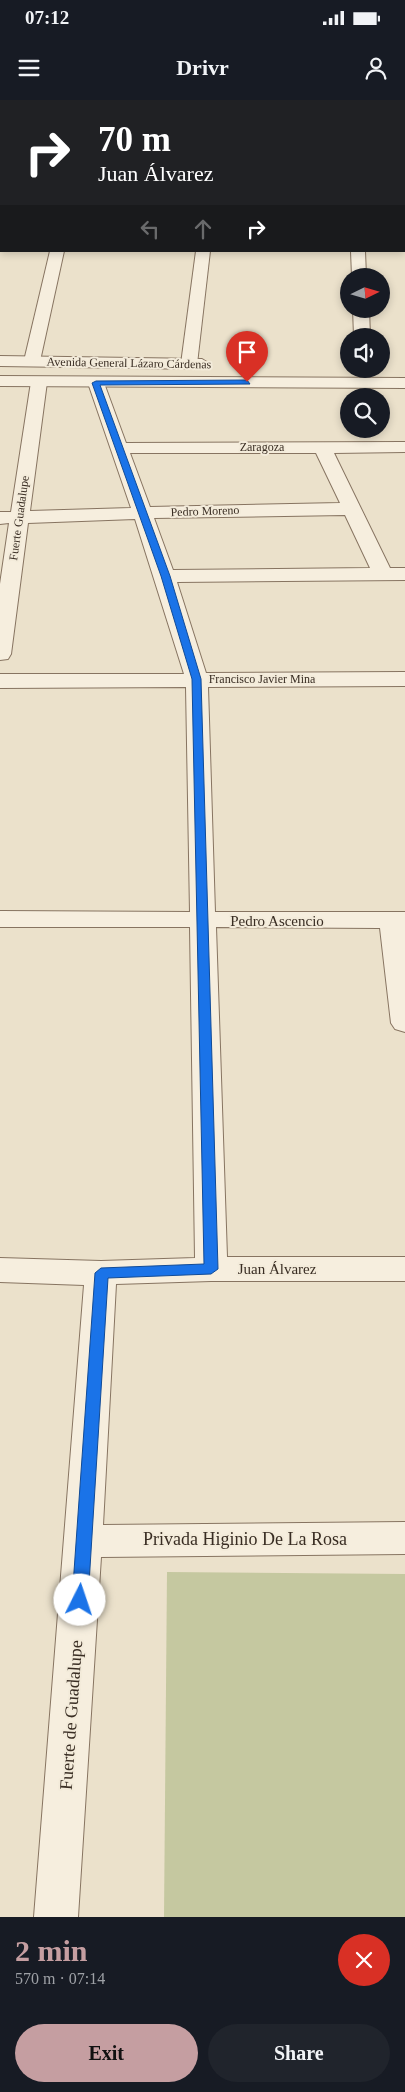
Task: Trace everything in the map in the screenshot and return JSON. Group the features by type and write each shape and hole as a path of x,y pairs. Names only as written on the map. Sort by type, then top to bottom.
{"street":[{"path":"32,361 57,252"},
{"path":"189,364 203,252"},
{"path":"358,252 359,268"},
{"name":"Avenida General Lázaro Cárdenas","path":"0,361 219,364"},
{"name":"Avenida General Lázaro Cárdenas","path":"0,381 96,383 405,383"},
{"name":"Fuerte Guadalupe","path":"0,654 39,382"},
{"path":"96,383 165,576 197,679 211,1269"},
{"path":"322,447 383,574"},
{"name":"Zaragoza","path":"120,448 405,447"},
{"name":"Pedro Moreno","path":"0,518 351,509"},
{"path":"165,576 405,574"},
{"name":"Francisco Javier Mina","path":"0,681 405,679"},
{"name":"Pedro Ascencio","path":"0,919 398,920"},
{"path":"398,920 405,1023"},
{"name":"Juan Álvarez","path":"0,1270 101,1273 211,1269 405,1269"},
{"name":"Fuerte de Guadalupe","path":"56,1917 84,1540 101,1273"},
{"name":"Privada Higinio De La Rosa","path":"84,1540 405,1538"}],"green space":[{"path":"167,1572 405,1574 405,1917 164,1917"}],"route":[{"path":"80,1600 101,1273 211,1269 197,679 165,576 96,383 247,382"}]}
